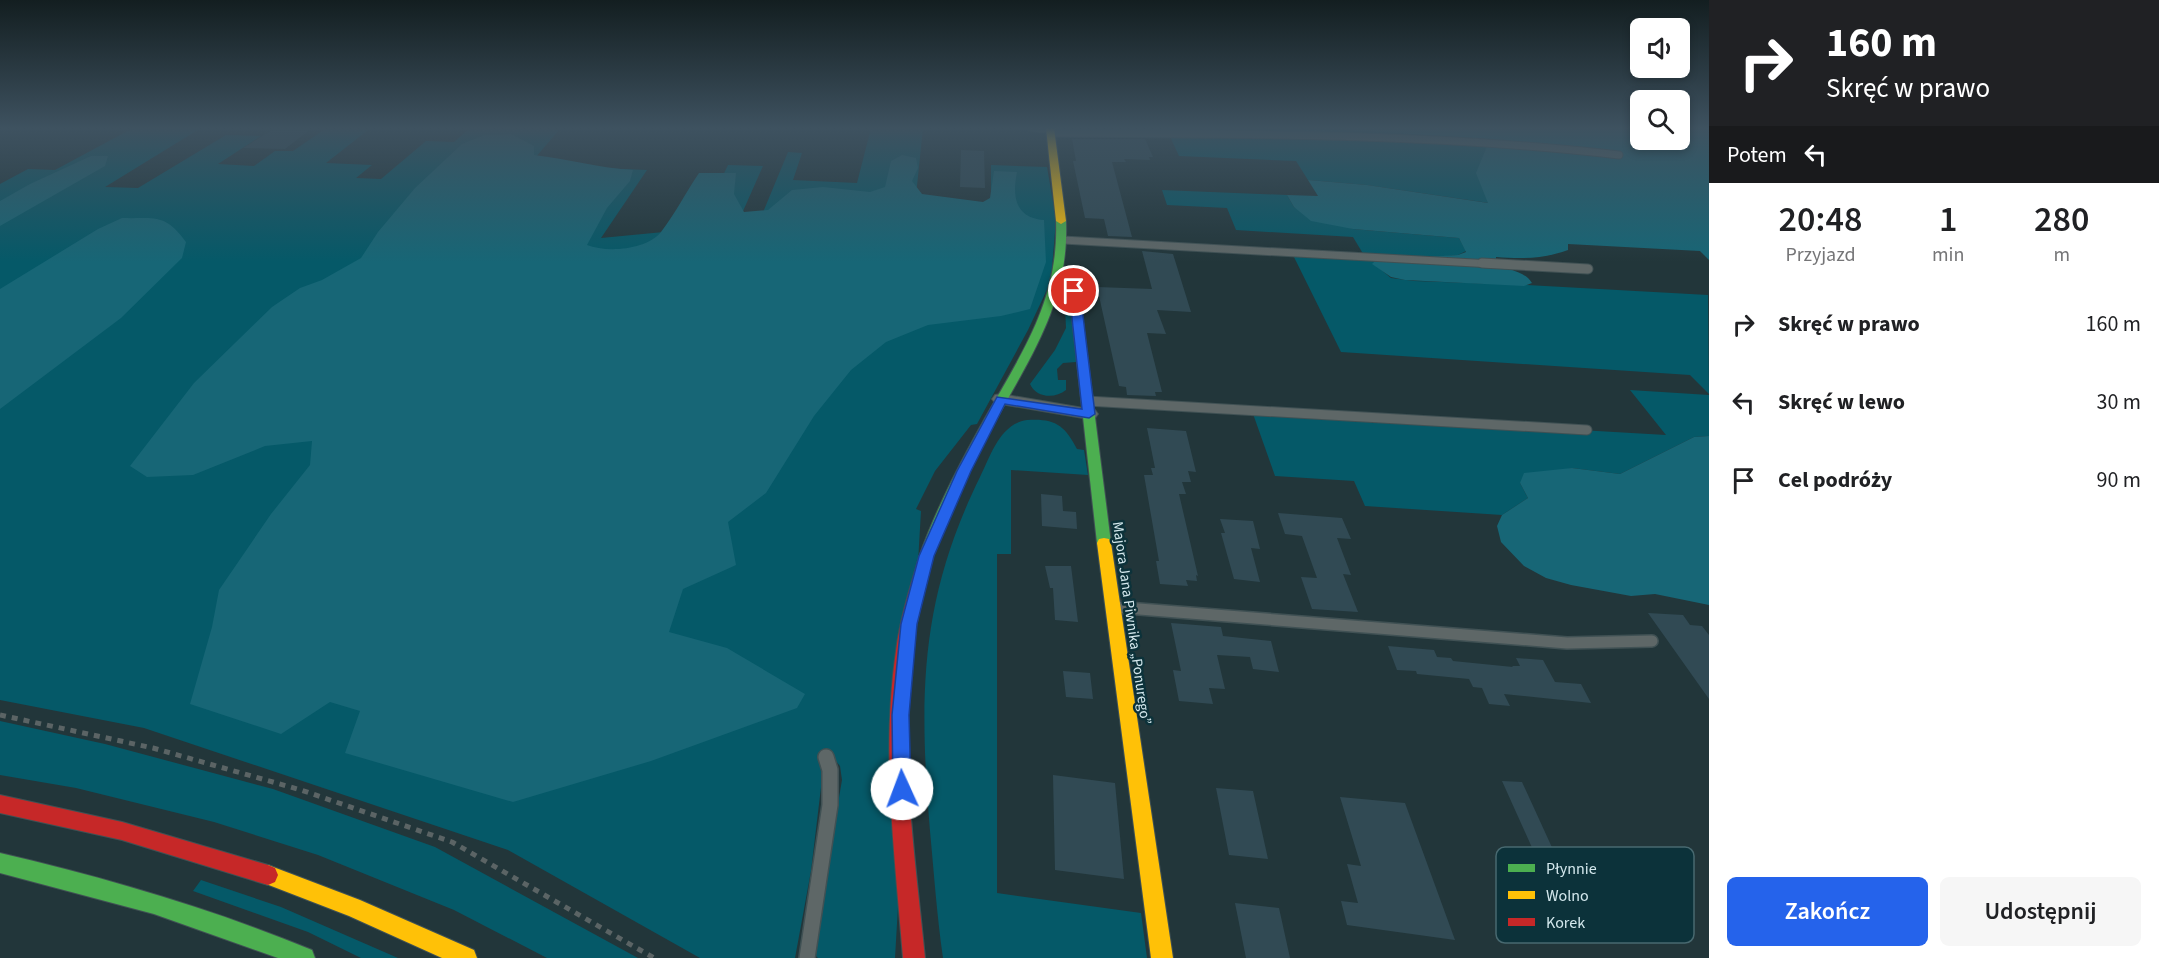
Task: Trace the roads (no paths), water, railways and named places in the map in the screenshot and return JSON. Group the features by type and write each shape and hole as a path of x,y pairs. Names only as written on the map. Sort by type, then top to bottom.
{"main road":[{"path":"914,958 901,755 903,667 909,624 917,587 936,531 1058,287 1064,256 1055,173"},
{"name":"Majora Jana Piwnika „Ponurego”","path":"1074,291 1112,607 1162,958"},
{"path":"0,804 158,839 253,868 388,920 466,958"},
{"path":"0,864 76,880 162,904 304,958"}],"street":[{"path":"1001,399 1088,407"}],"lane":[{"path":"1063,240 1588,269"},
{"path":"1088,407 1587,430"},
{"path":"1112,607 1567,643 1652,641"},
{"path":"807,958 830,805 830,770 826,757"}]}
